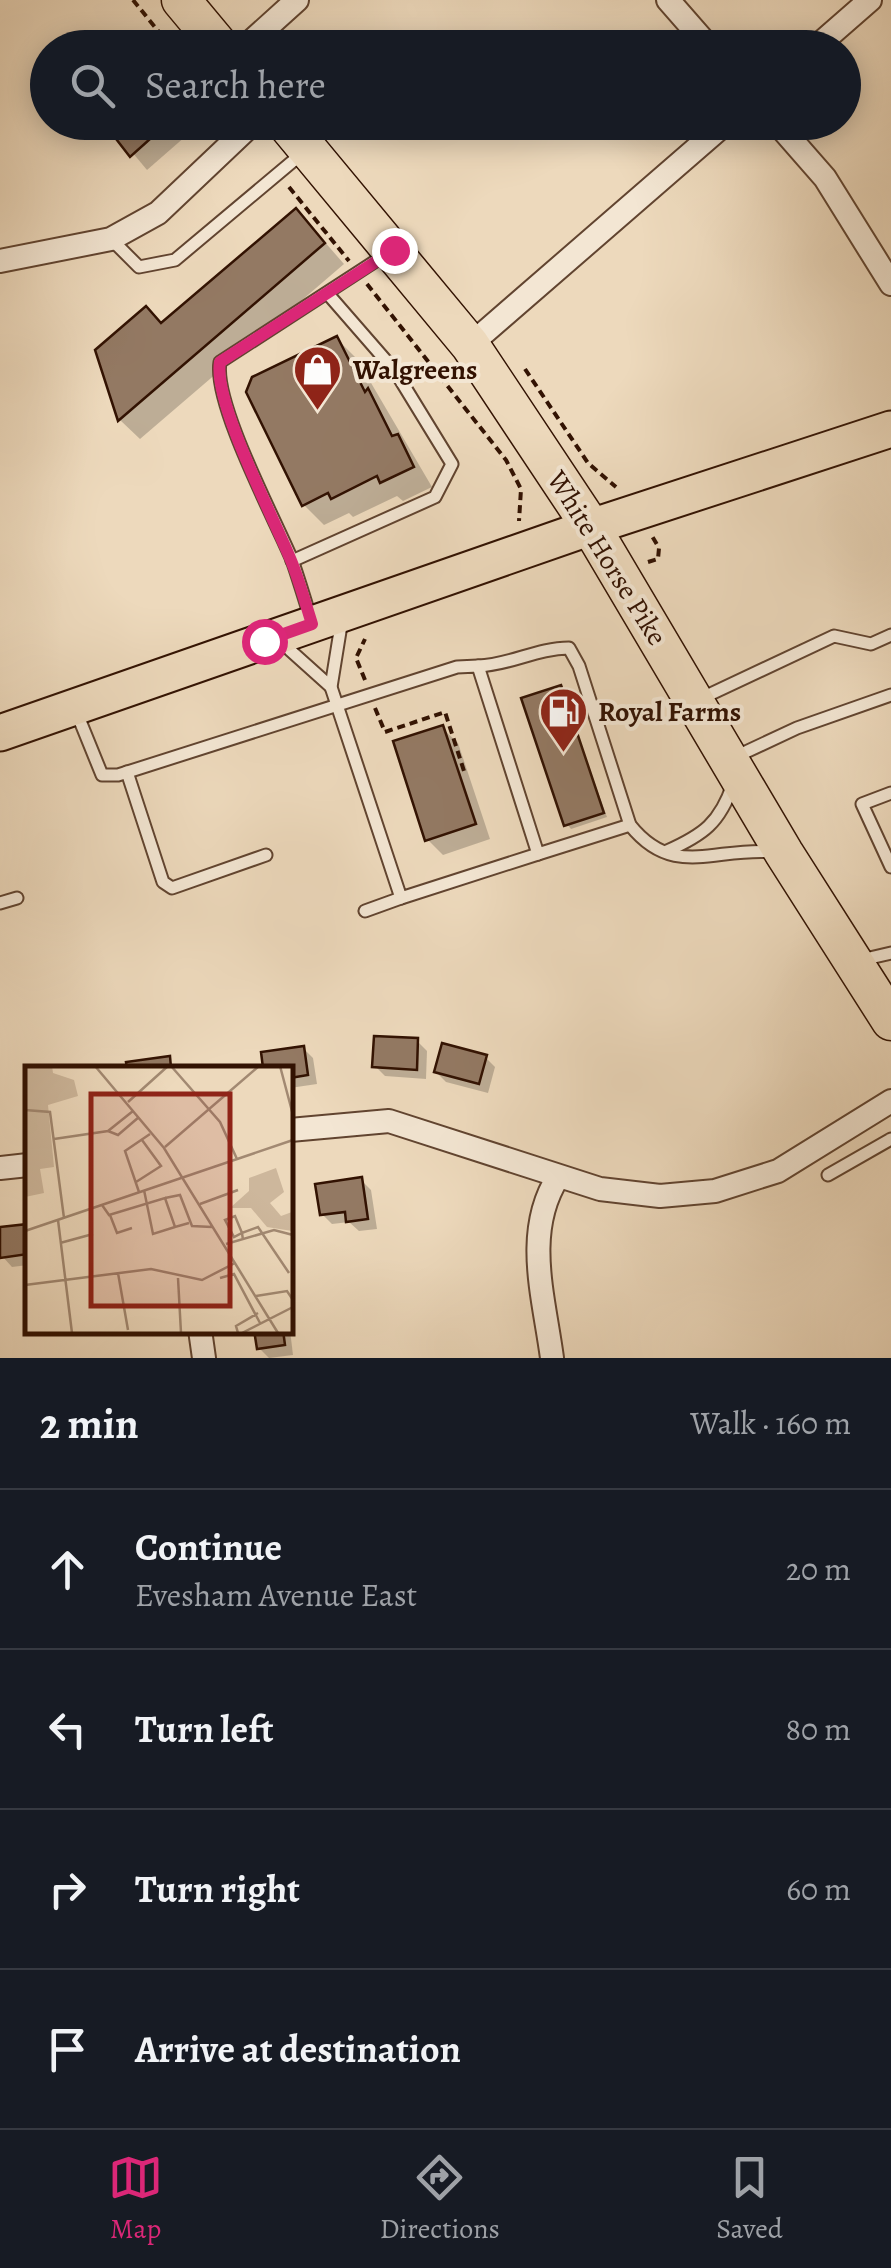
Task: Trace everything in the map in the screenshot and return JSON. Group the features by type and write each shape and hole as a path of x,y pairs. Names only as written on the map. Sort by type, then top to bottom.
{"highway":[{"path":"181,0 206,30"},
{"name":"White Horse Pike","path":"299,140 470,345 590,527 784,853 873,957 891,1021"}],"main road":[{"path":"0,733 275,637 340,626 536,546 891,429"}],"street":[{"path":"264,30 297,0"},
{"path":"668,0 694,30"},
{"path":"836,30 870,0"},
{"path":"0,261 111,239 158,213 235,140"},
{"path":"470,345 707,140"},
{"path":"792,140 825,178 891,284"},
{"path":"292,1130 388,1120 600,1189 660,1196 714,1191 778,1171 891,1101"},
{"path":"0,1168 25,1165"},
{"path":"552,1358 536,1240 544,1199 558,1177"},
{"path":"200,1333 204,1358"}],"lane":[{"path":"111,239 139,267 175,260 279,174 294,140"},
{"path":"394,250 268,334 229,352 220,362 218,373 292,561 340,626 331,687 400,898"},
{"path":"292,561 436,497 452,464 395,371 328,294"},
{"path":"696,701 834,636 872,644 891,635"},
{"path":"275,637 331,687"},
{"path":"74,707 102,775 127,772 457,667 505,665 553,648 568,648 579,666 630,826 646,845 682,860 700,860 745,849 784,853"},
{"path":"478,666 538,854"},
{"path":"667,851 710,830 724,813 734,764 798,728 891,695"},
{"path":"127,772 163,882 172,888 266,856"},
{"path":"891,793 862,804 891,867"},
{"path":"365,911 630,826"},
{"path":"0,903 18,898"},
{"path":"828,1175 891,1140"}],"path":[{"path":"133,0 157,30"},
{"path":"279,174 506,460 521,489 516,517 536,546"},
{"path":"340,626 385,732 445,712 464,771 459,773"}],"building":[{"path":"117,140 149,140 130,157"},
{"path":"296,208 325,243 118,421 95,350 146,306 161,323"},
{"name":"Walgreens","path":"337,336 365,392 368,388 392,436 398,434 414,467 380,483 377,476 331,499 328,493 302,506 246,392 252,377"},
{"name":"Royal Farms","path":"561,685 604,813 564,826 521,698"},
{"path":"443,725 476,824 425,841 393,741"},
{"path":"374,1036 418,1038 417,1070 372,1067"},
{"path":"442,1043 487,1055 479,1084 434,1072"},
{"path":"304,1046 308,1075 292,1078 292,1066 263,1066 261,1052"},
{"path":"170,1056 171,1066 127,1066 126,1062"},
{"path":"362,1177 368,1219 346,1222 345,1212 320,1215 315,1184"},
{"path":"25,1224 25,1254 0,1258 0,1227"},
{"path":"254,1333 283,1333 285,1345 257,1349"}],"place":[{"name":"Walgreens","path":"318,412"},
{"name":"Royal Farms","path":"563,754"}],"route":[{"path":"264,641 312,624 292,561 227,405 218,373 220,362 229,352 268,334 394,250"}]}
